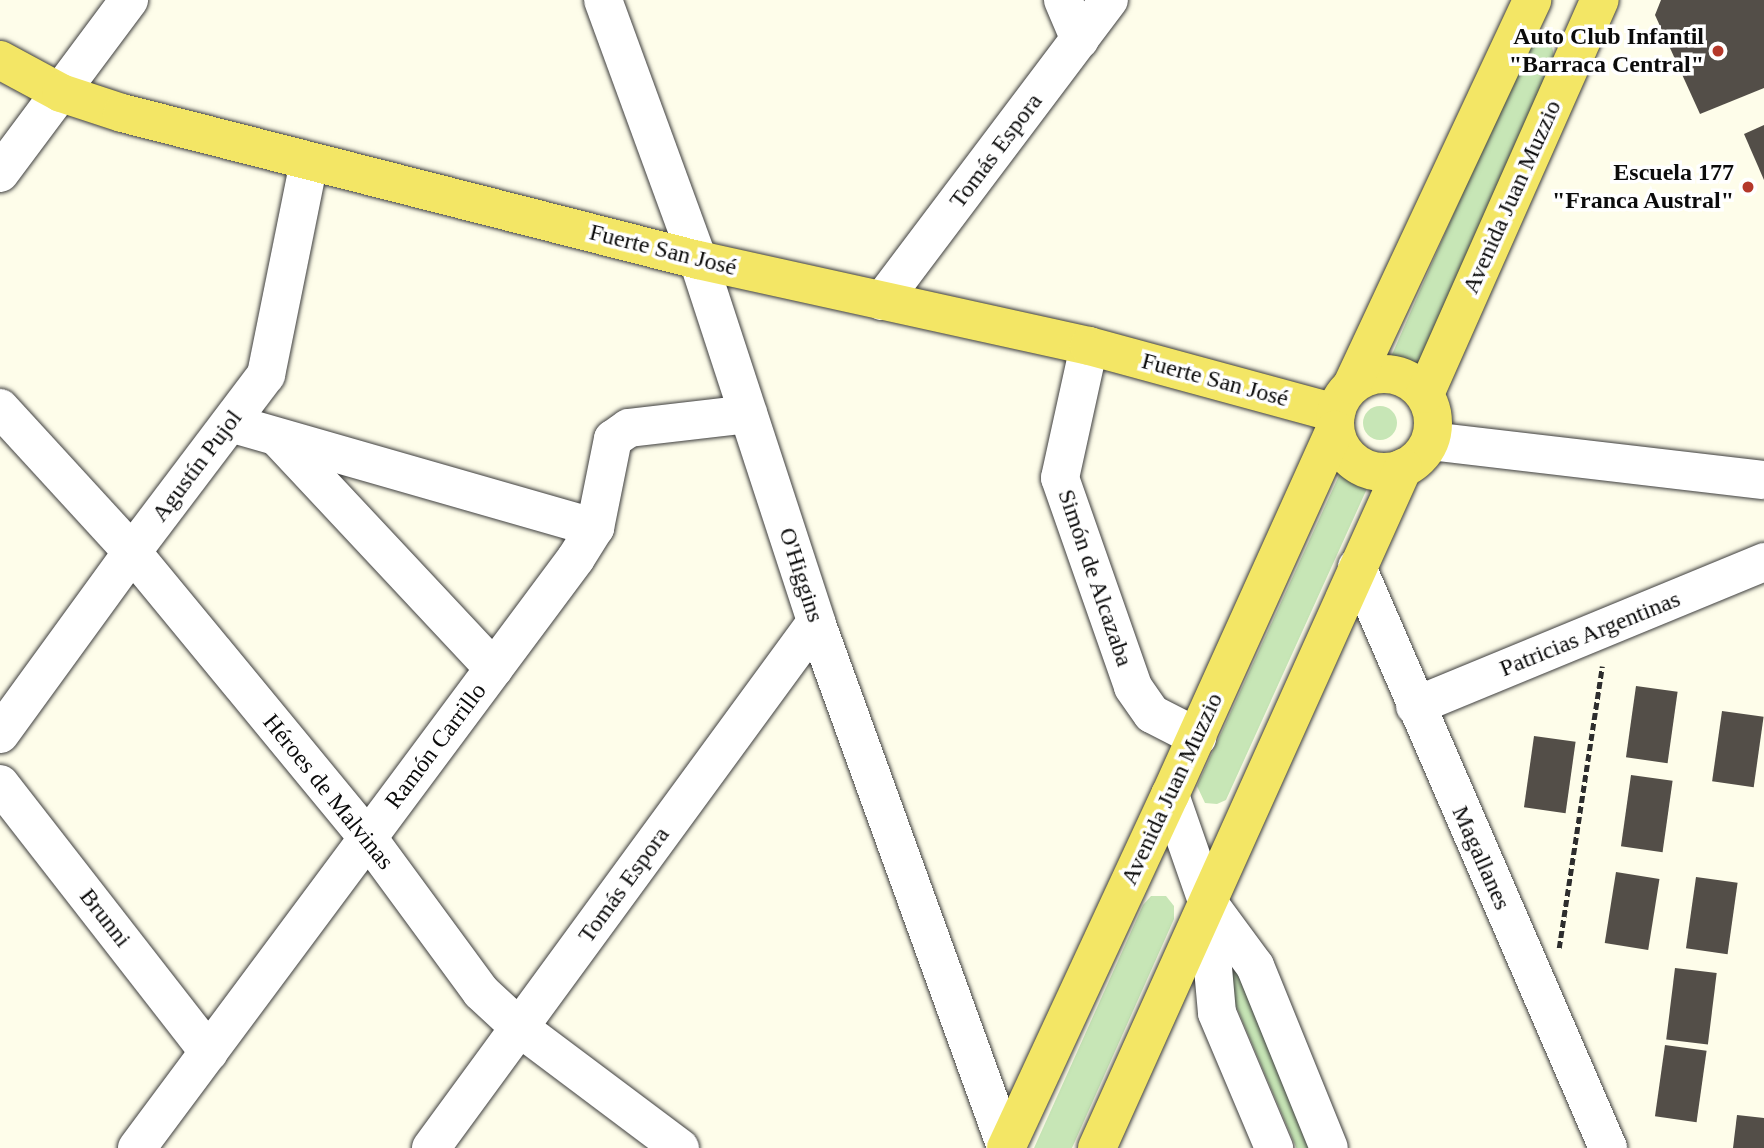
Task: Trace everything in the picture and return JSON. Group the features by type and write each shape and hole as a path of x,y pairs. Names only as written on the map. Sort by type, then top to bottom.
{"main road":[{"name":"Avenida Juan Muzzio","path":"1006,1148 1170,795 1341,409 1532,0"},
{"name":"Avenida Juan Muzzio","path":"1425,394 1600,0"},
{"name":"Fuerte San José","path":"0,60 61,93 122,113 698,260 1089,346 1341,409"},
{"path":"1382,373 1398,376 1425,394 1434,425 1431,441 1422,455 1403,468 1378,472 1363,468 1349,458 1340,445 1341,409 1366,377 1382,373"},
{"path":"1097,1148 1403,468"}],"street":[{"path":"0,173 129,0"},
{"path":"1063,0 1080,40"},
{"name":"Tomás Espora","path":"882,301 1109,0"},
{"name":"O'Higgins","path":"617,9 816,622 1006,1148"},
{"name":"Agustín Pujol","path":"0,734 132,552 266,376 309,161"},
{"name":"Simón de Alcazaba","path":"1089,346 1060,478 1133,687 1152,713 1196,737"},
{"name":"Héroes de Malvinas","path":"0,408 132,552 368,838 481,992 520,1028 680,1148"},
{"name":"Ramón Carrillo","path":"138,1148 494,669 595,528 613,439 629,428 748,414"},
{"path":"230,424 595,528"},
{"path":"278,438 494,669"},
{"path":"1431,441 1761,486"},
{"name":"Patricias Argentinas","path":"1415,706 1764,562"},
{"name":"Magallanes","path":"1357,567 1608,1148"},
{"name":"Tomás Espora","path":"431,1148 816,622"},
{"name":"Brunni","path":"0,784 209,1052"},
{"path":"1170,795 1208,901 1217,1013 1274,1148"},
{"path":"1208,901 1255,966 1329,1148"}],"path":[{"path":"1558,958 1607,627"}],"green space":[{"path":"1541,40 1552,46 1555,61 1419,371 1405,362 1390,359 1529,42"},
{"path":"1380,406 1392,411 1397,423 1392,435 1380,440 1368,435 1363,423 1368,411"},
{"path":"1342,469 1354,478 1370,482 1226,800 1217,804 1205,803 1197,786"},
{"path":"1151,896 1166,896 1174,906 1174,919 1072,1148 1034,1148 1143,905"},
{"path":"1236,970 1311,1148 1296,1148 1223,975"}],"building":[{"name":"Auto Club Infantil \"Barraca Central\"","path":"1661,0 1764,0 1764,88 1700,114 1655,15"},
{"name":"Escuela 177 \"Franca Austral\"","path":"1764,125 1764,180 1744,134"},
{"path":"1636,686 1678,692 1668,763 1626,757"},
{"path":"1722,711 1764,717 1754,787 1712,781"},
{"path":"1534,736 1576,742 1566,813 1524,807"},
{"path":"1631,775 1673,781 1663,852 1621,846"},
{"path":"1616,872 1659,879 1648,950 1605,943"},
{"path":"1696,877 1738,883 1728,954 1686,948"},
{"path":"1675,968 1717,973 1708,1045 1666,1039"},
{"path":"1665,1045 1707,1051 1697,1122 1655,1116"},
{"path":"1737,1115 1764,1118 1764,1148 1733,1148"}],"place":[{"name":"Auto Club Infantil \"Barraca Central\"","path":"1718,51"},
{"name":"Escuela 177 \"Franca Austral\"","path":"1748,187"}]}
